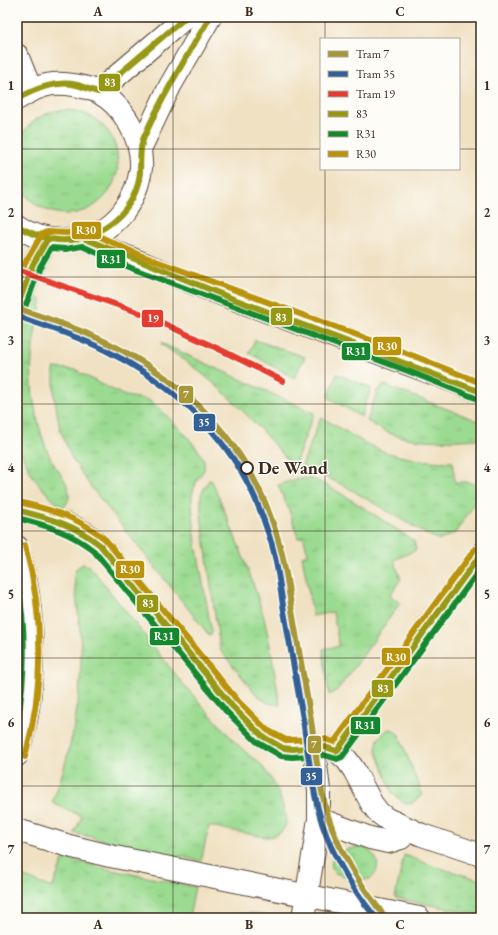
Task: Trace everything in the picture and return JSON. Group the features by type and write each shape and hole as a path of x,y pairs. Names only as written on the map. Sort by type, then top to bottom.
{"street":[{"path":"98,92 186,17"},
{"path":"140,149 170,86 210,17"},
{"path":"17,55 24,94 53,84 76,85 98,92 119,109 135,135 140,149 141,167 138,185 130,202 119,217 104,230 84,238 66,241 48,240 25,232 17,226"},
{"path":"84,238 134,261 175,277 411,364 481,392"},
{"path":"17,307 33,264 48,240"},
{"path":"17,510 66,523 91,537 100,545 232,706 262,736 283,748 325,748 337,751 347,760 372,804 383,816 422,835 481,855"},
{"path":"17,548 22,564 32,623 32,645 31,683 21,742 17,755"},
{"path":"337,751 481,554"},
{"path":"303,918 320,819 316,765"},
{"path":"320,819 370,838 388,842 401,838"},
{"path":"17,830 69,846 130,860 419,918"}],"green space":[{"path":"66,110 86,114 95,118 103,125 110,133 114,142 118,162 114,182 110,191 103,199 95,206 86,210 66,214 46,210 37,206 29,199 22,191 18,182 14,162 18,142 22,133 29,125 37,118 46,114"},
{"path":"34,295 41,300 41,304 32,356 32,388 34,404 48,452 52,461 66,482 69,490 69,498 64,508 53,500 33,477 17,444 17,343"},
{"path":"255,340 305,357 294,378 249,353"},
{"path":"161,343 314,413 294,467 223,391"},
{"path":"54,368 78,370 78,372 125,396 149,400 186,435 204,460 204,470 197,480 192,494 192,506 196,544 212,634 209,635 91,487 72,459 60,429 54,395"},
{"path":"337,374 371,388 361,417 328,397"},
{"path":"384,385 481,422 481,439 411,439 389,433 381,429 367,421 377,391"},
{"path":"321,417 363,442 389,453 421,460 453,462 455,483 468,482 474,484 479,491 480,496 455,533 440,540 426,534 345,486 302,466"},
{"path":"309,478 318,481 340,493 414,541 416,550 394,560 401,579 390,595 400,603 337,690 329,695 323,649 339,646 333,612 313,616 302,556 308,554 304,539 303,537 298,538 289,510 278,485 293,480"},
{"path":"209,480 212,481 247,566 259,600 269,639 280,705 267,703 256,694 220,650 201,515 201,494"},
{"path":"83,564 89,566 93,570 183,684 233,740 251,757 259,762 272,780 279,794 286,816 286,825 281,832 274,836 264,837 209,826 201,861 74,833 82,816 52,803 70,746 80,687 80,629 74,574 77,568"},
{"path":"388,729 394,730 399,735 421,791 421,796 411,804 405,804 392,793 376,750 378,739"},
{"path":"362,847 375,856 377,864 376,873 370,879 358,879 335,873 332,867 334,857 344,851"},
{"path":"404,855 436,867 481,880 481,915 395,898"},
{"path":"64,858 107,869 195,887 189,918 17,918 17,882 22,876 52,888"},
{"path":"253,913 265,915 268,918 224,918 239,914"}],"tram line":[{"name":"19","path":"17,270 143,314 283,381"},
{"name":"7","path":"17,308 64,324 110,344 141,361 169,381 195,402 218,426 238,453 255,481 269,512 282,554 309,706 320,784 326,810 347,861 369,896 386,918"},
{"name":"35","path":"17,316 94,345 126,361 147,374 166,388 202,420 218,438 245,478 260,511 274,553 303,719 311,775 322,824 334,853 349,880 366,906 376,918"}],"transit line":[{"name":"83","path":"17,99 46,86 61,84 77,85 98,92 186,17"},
{"name":"83","path":"17,226 33,234 46,238 65,240 92,234 104,228 116,219 133,197 138,184 142,143 151,121 210,17"},
{"name":"R30","path":"17,284 26,261 42,234 47,232 66,233 86,230 137,254 414,356 481,383"},
{"name":"83","path":"83,238 231,298 481,392"},
{"name":"83","path":"17,307 33,264 47,240"},
{"name":"R31","path":"24,310 40,267 51,248 66,249 82,246 131,268 408,371 478,399"},
{"name":"R30","path":"19,502 64,515 85,525 105,539 238,701 267,730 286,740 325,739 334,742 475,549"},
{"name":"83","path":"17,510 50,519 70,527 100,545 232,706 262,736 283,748 292,749 325,747 337,751 481,554"},
{"name":"R31","path":"17,518 67,534 94,551 226,711 257,742 281,756 292,757 324,755 337,759 342,757 481,568"},
{"name":"R30","path":"25,545 36,598 39,651 36,704 25,757"},
{"name":"R31","path":"17,580 22,615 24,651 22,687 17,723"}],"place":[{"name":"De Wand","path":"247,468"}]}
